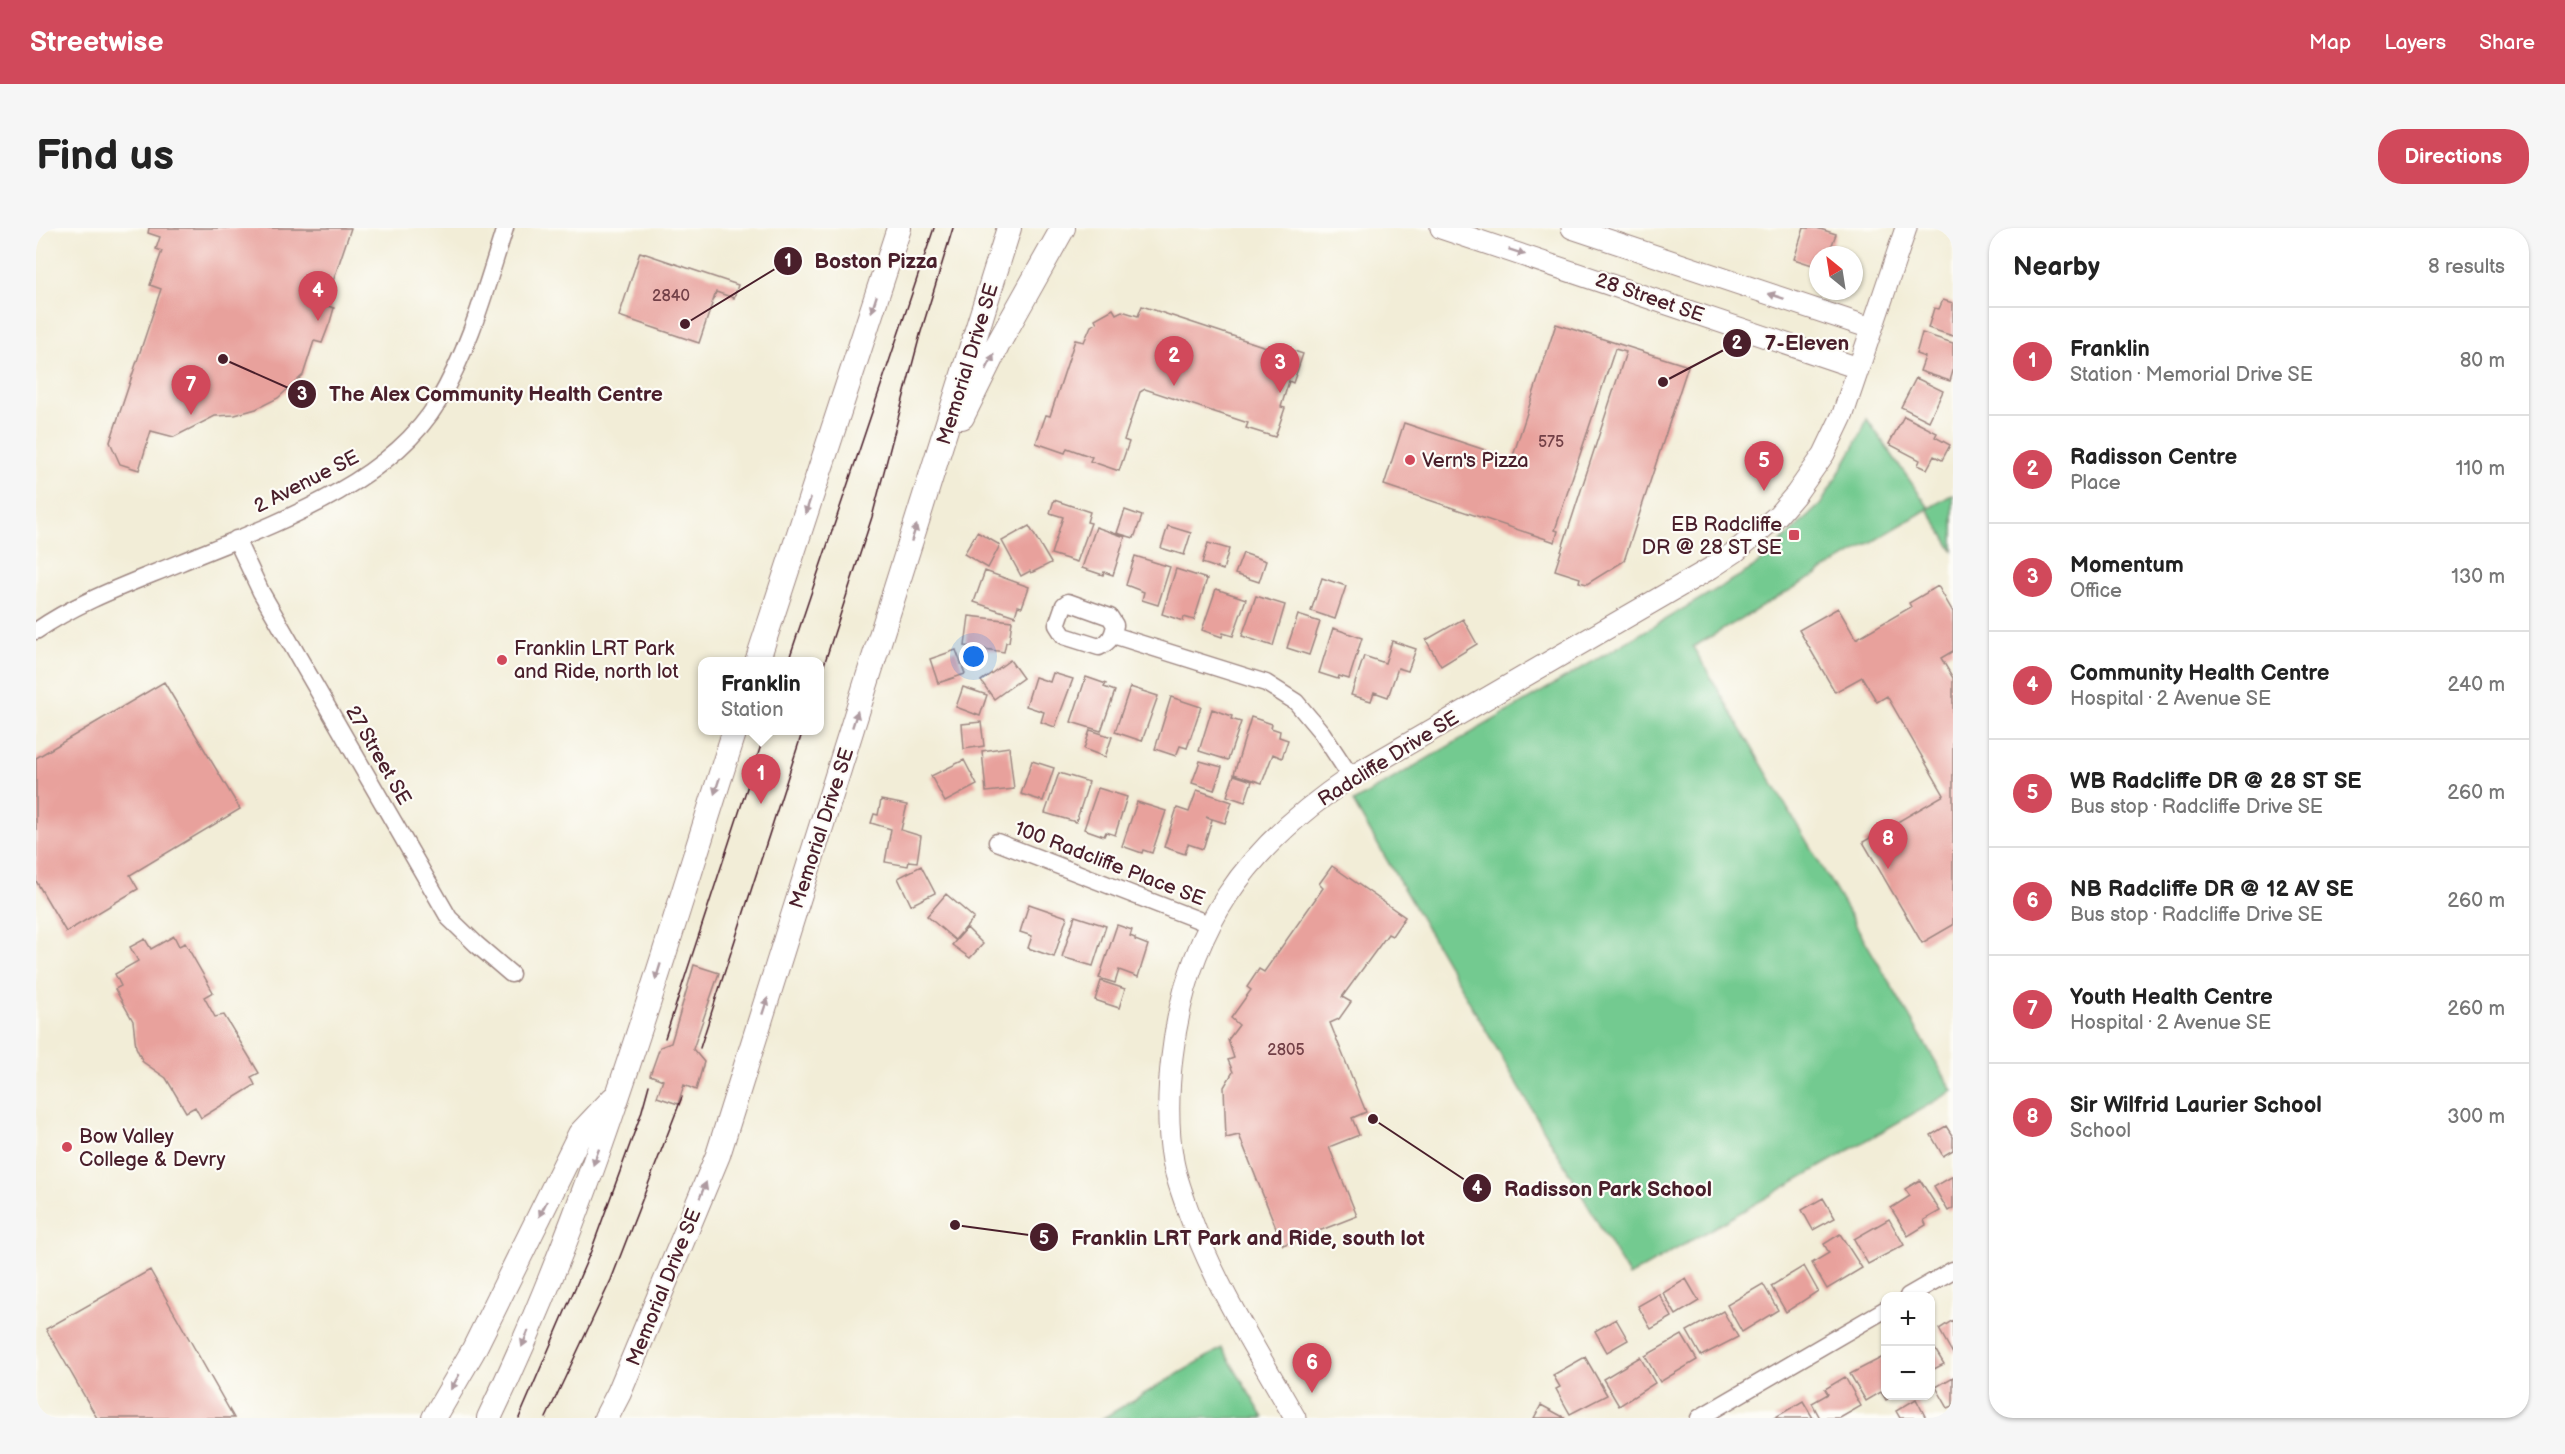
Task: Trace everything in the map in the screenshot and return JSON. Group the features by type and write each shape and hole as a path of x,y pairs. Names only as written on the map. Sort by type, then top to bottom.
{"main road":[{"path":"759,657 899,228"},
{"name":"Memorial Drive SE","path":"606,1418 619,1393 718,1155 1009,228"},
{"path":"941,449 956,430 998,344 1063,228"},
{"path":"489,1418 516,1362 571,1227 621,1090 733,735"},
{"path":"434,1418 473,1351 580,1134 621,1090"}],"street":[{"name":"2 Avenue SE","path":"36,631 88,601 236,539 337,493 376,469 408,438 437,404 474,324 505,228"},
{"name":"28 Street SE","path":"1441,228 1858,368"},
{"name":"28 Street SE","path":"1572,228 1871,328"},
{"name":"Radcliffe Drive SE","path":"1295,1418 1212,1273 1173,1162 1169,1103 1173,1046 1188,978 1209,924 1245,870 1266,846 1292,820 1351,777 1711,568 1758,534 1796,494 1824,454 1839,424 1906,228"},
{"name":"27 Street SE","path":"236,539 261,592 449,918 511,974"},
{"path":"1113,635 1266,683 1296,702 1322,733 1351,777"},
{"name":"100 Radcliffe Place SE","path":"997,842 1209,924"},
{"path":"1915,1292 1953,1270"},
{"path":"1699,1418 1881,1313"}],"green space":[{"path":"1867,419 1929,508 1953,494 1953,551 1928,509 1693,647 1953,1091 1629,1276 1353,802 1753,568 1821,504 1858,440"},
{"path":"1222,1348 1264,1418 1103,1418"}],"building":[{"path":"149,228 351,228 325,305 334,308 330,322 322,343 314,341 303,375 278,398 256,409 235,415 215,416 174,437 151,431 139,470 120,464 110,442 161,289 150,285 162,251 156,249 160,237 148,233"},
{"path":"1804,228 1817,228 1836,234 1832,246 1809,246 1809,264 1794,259"},
{"path":"640,252 738,285 734,298 716,292 699,343 619,316"},
{"path":"1943,300 1953,303 1953,336 1928,328 1934,308 1939,309"},
{"path":"1142,306 1272,349 1274,344 1303,354 1293,383 1289,381 1281,407 1285,408 1275,437 1246,428 1248,423 1145,389 1140,392 1124,440 1129,442 1119,471 1090,461 1092,457 1067,448 1065,453 1036,443 1046,415 1050,416 1075,340 1084,342 1091,326 1097,323 1095,319 1113,309 1116,314 1122,311 1138,316"},
{"path":"1556,324 1688,366 1624,561 1587,584 1579,582 1580,578 1555,570 1626,352 1615,349 1555,530 1558,531 1555,542 1384,485 1404,423 1512,459"},
{"path":"1922,333 1953,343 1953,371 1950,381 1920,371 1925,357 1916,354"},
{"path":"1916,378 1943,391 1929,421 1901,407"},
{"path":"1904,416 1937,433 1935,437 1950,445 1942,460 1934,456 1927,469 1918,465 1920,460 1889,444"},
{"path":"1054,500 1090,512 1087,522 1091,523 1077,562 1051,554 1063,517 1050,513"},
{"path":"1125,510 1142,516 1134,538 1117,533"},
{"path":"1029,526 1051,563 1021,576 1002,541"},
{"path":"1168,526 1191,533 1184,555 1161,548"},
{"path":"1096,527 1125,537 1113,575 1104,572 1103,575 1082,568"},
{"path":"977,532 1000,545 988,568 964,554"},
{"path":"1208,543 1229,549 1223,570 1202,563"},
{"path":"1243,553 1266,561 1259,582 1235,574"},
{"path":"1135,556 1170,567 1158,605 1142,600 1144,592 1126,585"},
{"path":"1176,569 1207,579 1194,620 1184,617 1183,621 1162,614"},
{"path":"985,571 1029,587 1022,607 1018,606 1015,616 974,602"},
{"path":"1322,578 1346,586 1335,619 1311,611"},
{"path":"1938,586 1953,612 1953,651 1941,658 1953,678 1953,925 1922,943 1863,842 1944,795 1887,696 1877,702 1862,677 1835,692 1799,630 1838,608 1856,639 1911,607 1909,603"},
{"path":"1216,589 1246,599 1233,636 1223,633 1222,637 1202,630"},
{"path":"1256,596 1285,605 1273,646 1242,636"},
{"path":"1298,615 1320,622 1309,655 1287,648"},
{"path":"969,616 1012,621 1009,642 1006,642 1004,652 965,646"},
{"path":"1463,619 1477,644 1441,666 1426,640"},
{"path":"1333,628 1362,638 1349,679 1339,676 1338,679 1319,673"},
{"path":"1392,641 1416,649 1408,671 1398,668 1388,697 1374,692 1371,701 1351,695 1364,656 1385,663"},
{"path":"956,650 965,674 938,683 930,659"},
{"path":"1010,660 1023,678 994,699 981,681"},
{"path":"1053,673 1073,679 1055,727 1041,722 1044,712 1026,706 1035,677 1050,682"},
{"path":"1086,677 1106,684 1104,687 1115,691 1101,731 1071,722"},
{"path":"164,682 240,809 130,875 138,889 66,932 36,881 36,758"},
{"path":"963,687 987,695 980,716 956,707"},
{"path":"1130,687 1158,696 1142,741 1115,732"},
{"path":"1171,697 1201,707 1187,748 1180,746 1176,756 1155,749"},
{"path":"1212,709 1241,722 1228,760 1199,751"},
{"path":"1251,717 1272,724 1271,728 1280,731 1279,737 1288,740 1282,758 1273,754 1262,783 1234,774"},
{"path":"981,722 984,746 964,749 962,724"},
{"path":"1090,730 1112,737 1105,757 1084,749"},
{"path":"1009,747 1014,789 986,792 982,751"},
{"path":"964,760 977,785 945,802 931,776"},
{"path":"1032,761 1054,768 1043,801 1021,794"},
{"path":"1200,761 1222,767 1214,790 1192,783"},
{"path":"1059,773 1089,782 1076,822 1045,813"},
{"path":"1234,775 1252,781 1245,802 1227,796"},
{"path":"1098,788 1127,797 1115,835 1106,832 1104,836 1084,829"},
{"path":"1197,790 1232,802 1225,823 1206,817 1212,820 1203,849 1188,844 1185,854 1164,847 1177,808 1189,812"},
{"path":"881,800 907,805 901,830 921,836 917,862 909,861 908,866 885,862 891,829 871,823 874,814 878,815"},
{"path":"1137,802 1166,811 1152,853 1143,850 1142,853 1122,846"},
{"path":"921,866 935,893 911,905 898,878"},
{"path":"1332,866 1405,917 1392,936 1388,934 1342,997 1351,1002 1339,1019 1330,1023 1366,1112 1352,1118 1359,1135 1329,1147 1357,1216 1283,1245 1239,1135 1226,1138 1224,1087 1233,1072 1228,1060 1234,1058 1228,1040 1239,1025 1231,1018 1251,990 1247,987 1259,969 1264,972 1323,888 1319,884"},
{"path":"946,894 974,918 955,940 927,916"},
{"path":"1029,904 1067,917 1054,957 1028,948 1032,936 1020,932"},
{"path":"1075,916 1106,926 1093,966 1062,957"},
{"path":"1117,925 1132,930 1130,936 1148,945 1138,977 1119,970 1115,983 1099,978"},
{"path":"967,928 983,944 970,958 952,945"},
{"path":"174,936 179,946 185,943 213,992 204,997 215,1017 224,1015 259,1073 251,1077 255,1085 201,1118 195,1107 186,1112 166,1078 143,1062 136,1047 133,1021 115,989 121,986 115,974 138,961 130,947 145,939 151,949"},
{"path":"694,965 719,973 693,1049 704,1062 696,1090 684,1085 678,1104 657,1097 663,1080 650,1075 660,1047 671,1043"},
{"path":"1101,981 1125,989 1119,1008 1095,1000"},
{"path":"1946,1126 1953,1137 1953,1150 1943,1156 1931,1135"},
{"path":"1953,1176 1953,1208 1948,1211 1934,1187"},
{"path":"1920,1180 1940,1211 1924,1220 1926,1225 1908,1236 1891,1208 1910,1196 1905,1189"},
{"path":"1823,1198 1835,1218 1813,1230 1802,1210"},
{"path":"1889,1219 1904,1245 1868,1264 1854,1239"},
{"path":"1840,1234 1862,1268 1827,1289 1812,1263 1829,1253 1824,1244"},
{"path":"1804,1266 1818,1291 1786,1312 1771,1286"},
{"path":"150,1270 234,1418 97,1418 46,1329"},
{"path":"1686,1279 1699,1301 1676,1315 1663,1293"},
{"path":"1763,1284 1778,1310 1742,1332 1727,1305"},
{"path":"1659,1294 1672,1317 1651,1329 1638,1306"},
{"path":"1723,1311 1738,1337 1701,1356 1687,1331"},
{"path":"1616,1319 1628,1340 1607,1352 1595,1331"},
{"path":"1953,1320 1953,1354 1939,1329"},
{"path":"1682,1335 1697,1360 1660,1382 1645,1356"},
{"path":"1935,1349 1944,1364 1935,1368"},
{"path":"1585,1357 1607,1395 1570,1414 1556,1389 1560,1387 1553,1375"},
{"path":"1640,1357 1655,1383 1619,1406 1603,1379"},
{"path":"1881,1358 1881,1392 1866,1401 1850,1374"},
{"path":"1845,1377 1861,1406 1840,1418 1820,1418 1812,1403 1828,1394 1825,1389"},
{"path":"1953,1377 1953,1406 1948,1408 1936,1387"},
{"path":"1917,1400 1926,1418 1900,1418 1896,1411"},
{"path":"1803,1401 1813,1418 1774,1418"},
{"path":"1541,1405 1565,1418 1534,1418"}],"tram line":[{"path":"790,657 934,228"},
{"path":"824,665 872,517 920,335 953,228"},
{"path":"665,1038 764,735"},
{"path":"700,1048 801,735"},
{"path":"519,1418 591,1251 641,1114 649,1085"},
{"path":"546,1418 611,1280 682,1097"}],"place":[{"name":"Community Health Centre","path":"318,321"},
{"name":"Boston Pizza","path":"685,324"},
{"name":"The Alex Community Health Centre","path":"223,359"},
{"name":"7-Eleven","path":"1663,382"},
{"name":"Radisson Centre","path":"1174,386"},
{"name":"Momentum","path":"1280,393"},
{"name":"Youth Health Centre","path":"191,415"},
{"name":"Vern's Pizza","path":"1410,460"},
{"name":"WB Radcliffe DR @ 28 ST SE","path":"1764,491"},
{"name":"EB Radcliffe DR @ 28 ST SE","path":"1794,535"},
{"name":"Franklin LRT Park and Ride, north lot","path":"502,660"},
{"name":"Franklin","path":"761,804"},
{"name":"Sir Wilfrid Laurier School","path":"1888,869"},
{"name":"Radisson Park School","path":"1373,1119"},
{"name":"Bow Valley College & Devry","path":"67,1147"},
{"name":"Franklin LRT Park and Ride, south lot","path":"955,1225"},
{"name":"NB Radcliffe DR @ 12 AV SE","path":"1312,1393"}]}
